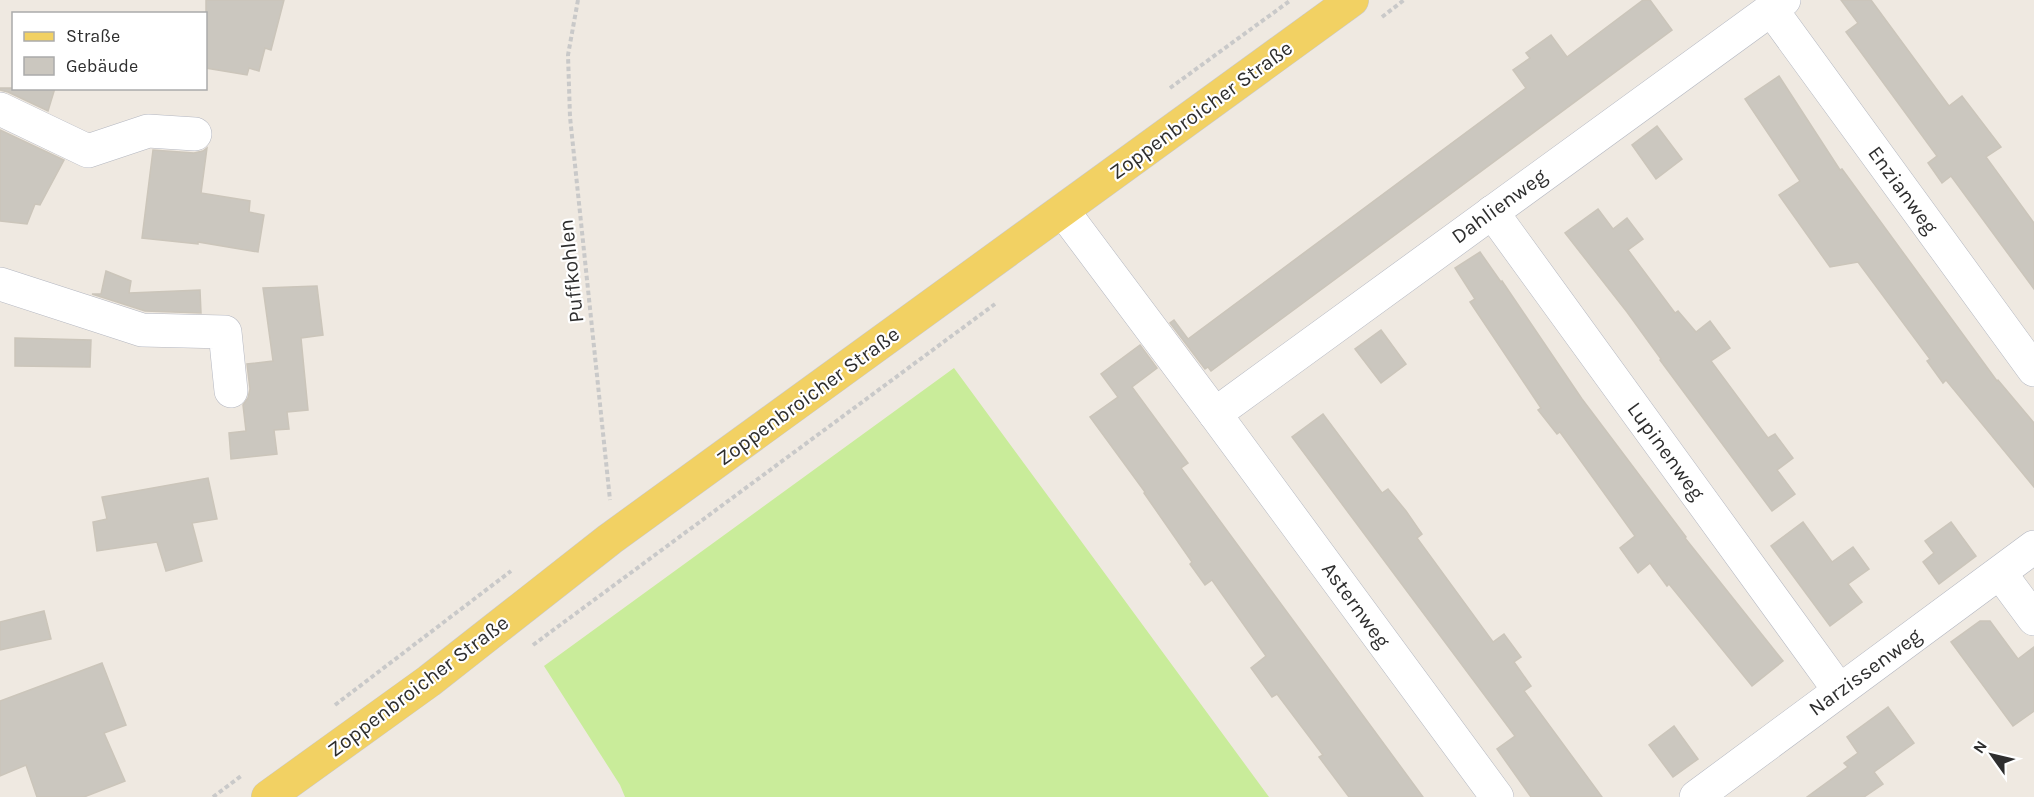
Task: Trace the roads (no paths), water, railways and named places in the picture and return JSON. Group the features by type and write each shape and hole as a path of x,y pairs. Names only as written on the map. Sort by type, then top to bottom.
{"main road":[{"name":"Zoppenbroicher Straße","path":"268,797 429,681 610,539 1063,211 1364,10"}],"street":[{"name":"Dahlienweg","path":"1215,414 1778,5"},
{"name":"Enzianweg","path":"1778,5 2034,370"},
{"path":"0,109 88,151 148,131 195,134"},
{"name":"Asternweg","path":"1063,211 1497,797"},
{"name":"Lupinenweg","path":"1492,212 1839,690"},
{"path":"0,284 142,330 225,332 231,391"},
{"name":"Narzissenweg","path":"1696,797 2034,547"},
{"path":"2000,573 2034,619"}]}
